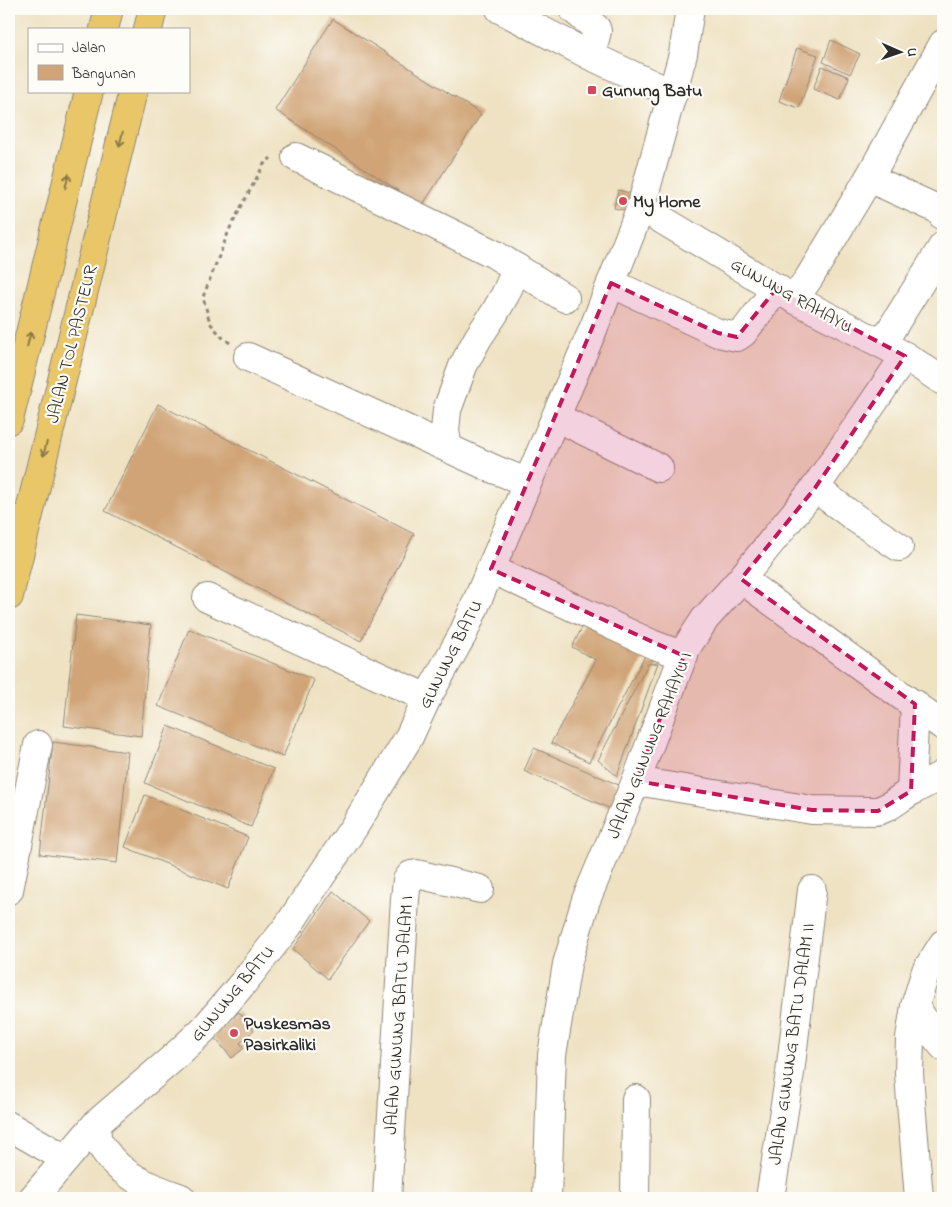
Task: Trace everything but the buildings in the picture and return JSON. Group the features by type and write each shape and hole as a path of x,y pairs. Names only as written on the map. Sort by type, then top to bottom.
{"highway":[{"path":"104,28 109,9"},
{"path":"148,28 153,9"},
{"path":"9,420 89,92"},
{"name":"JALAN TOL PASTEUR","path":"9,596 133,92"}],"street":[{"path":"500,9 591,56 673,94"},
{"path":"573,9 596,28 597,31 591,56"},
{"name":"GUNUNG BATU","path":"34,1198 96,1124 172,1060 204,1029 243,983 288,926 354,827 409,737 427,698 463,634 594,327 641,207 684,54 690,9"},
{"path":"611,282 718,333 737,337 743,333 786,294 809,278 869,178 943,44"},
{"path":"296,157 494,254 566,298"},
{"path":"869,178 942,211"},
{"name":"GUNUNG RAHAYU","path":"641,207 786,294 893,350 943,381"},
{"name":"JALAN GUNUNG RAHAYU I","path":"548,1198 552,1055 567,964 586,900 636,781 686,648 705,619 741,579 815,488 893,350 943,246"},
{"path":"448,448 445,431 447,410 456,383 478,338 505,295 517,268"},
{"path":"248,357 496,470 528,482"},
{"path":"556,416 659,468"},
{"path":"815,488 899,547"},
{"path":"491,569 652,644 684,656"},
{"path":"741,579 943,726"},
{"path":"207,598 427,698"},
{"path":"911,791 915,704"},
{"path":"9,890 38,745"},
{"path":"636,781 812,810 878,811 943,774"},
{"name":"JALAN GUNUNG BATU DALAM I","path":"387,1198 407,880 412,874 417,874 480,890"},
{"name":"JALAN GUNUNG BATU DALAM II","path":"770,1198 790,1073 812,890"},
{"path":"919,1198 911,1102 910,1038 915,1006 926,971 943,944"},
{"path":"915,1006 943,1046"},
{"path":"910,1073 932,1063 943,1062"},
{"path":"635,1198 636,1099"},
{"path":"96,1124 98,1141 108,1156 124,1172 140,1182 181,1198"},
{"path":"9,1126 66,1159"}],"path":[{"path":"248,357 222,338 210,323 203,297 230,228 264,164 275,155 284,154 296,157"}],"highlighted area":[{"path":"611,283 718,333 737,337 777,288 905,356 815,488 741,579 915,704 911,791 878,811 812,810 636,781 684,656 491,569"}],"place":[{"name":"Gunung Batu","path":"592,90"},
{"name":"My Home","path":"623,201"},
{"name":"Puskesmas Pasirkaliki","path":"234,1033"}]}
